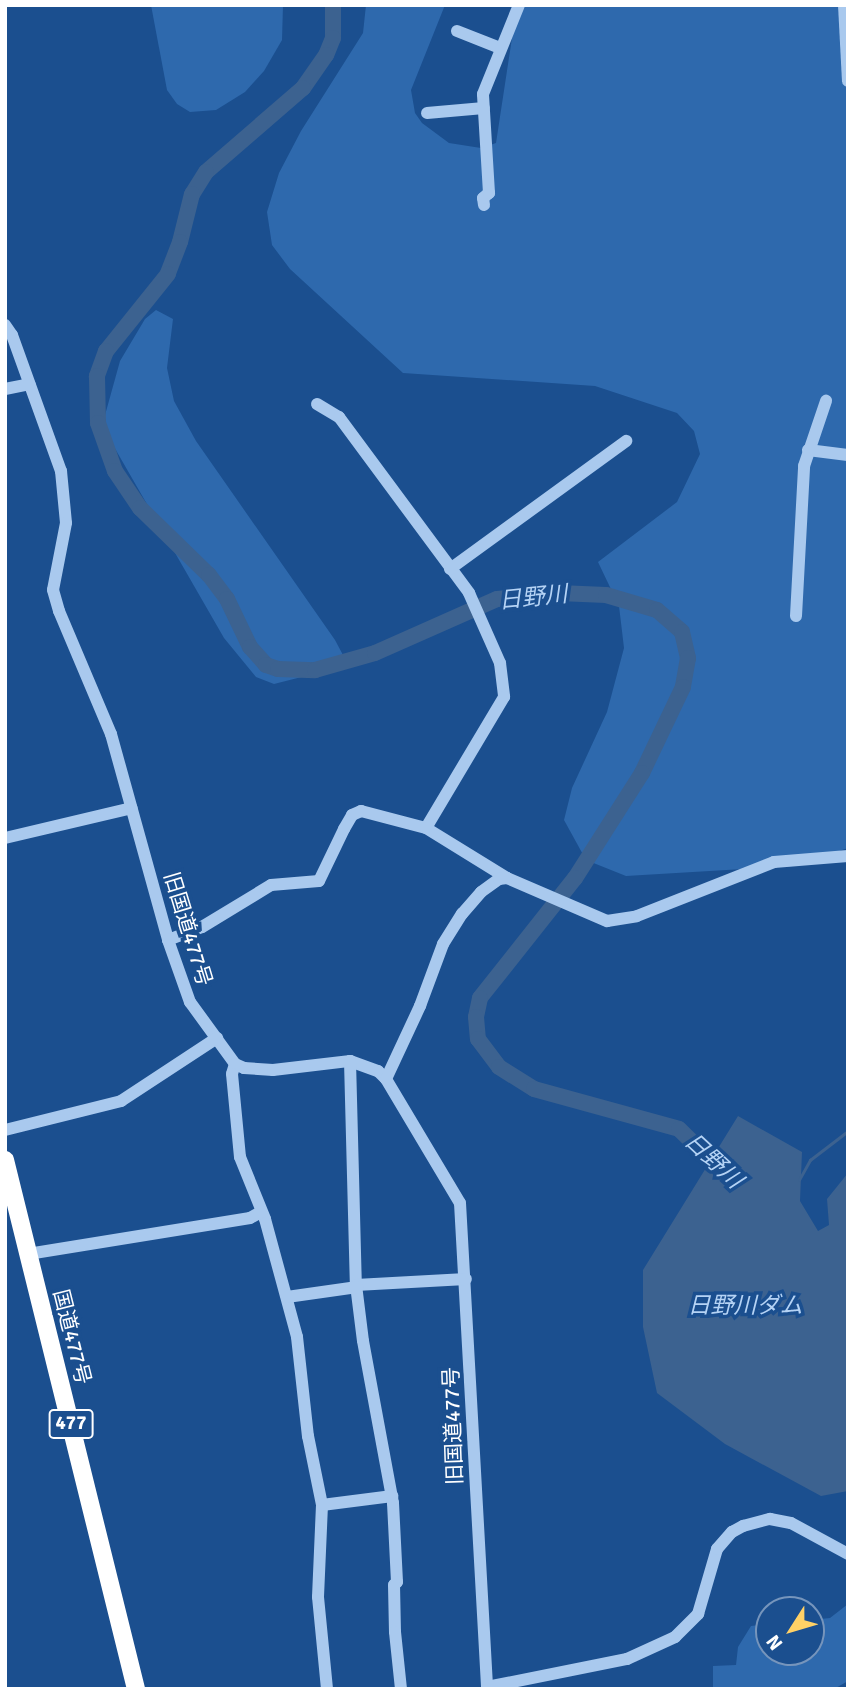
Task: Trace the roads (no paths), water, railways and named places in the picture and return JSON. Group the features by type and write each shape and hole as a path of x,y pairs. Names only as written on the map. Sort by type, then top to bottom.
{"highway":[{"name":"国道477号","path":"5,1160 136,1689"}],"street":[{"path":"484,205 483,198 489,193 483,94 519,5"},
{"path":"844,5 848,80"},
{"path":"457,31 500,48"},
{"path":"426,113 484,108"},
{"name":"旧国道477号","path":"5,324 57,456 64,495 64,544 53,590 78,662 111,734 169,940 190,1002 235,1064"},
{"path":"5,389 30,384"},
{"path":"796,616 804,466 826,401"},
{"path":"317,404 339,417 469,593 500,663 504,697 426,828"},
{"path":"450,569 626,441"},
{"path":"808,450 848,455"},
{"path":"5,838 132,808"},
{"path":"169,940 202,927 271,886 319,881 336,843 357,812 426,828 507,878 521,882 586,914 616,921 637,916 765,864 848,856"},
{"path":"327,1689 318,1597 322,1505 308,1436 297,1337 261,1212 240,1157 232,1074 235,1064 244,1068 273,1070 350,1061 368,1066 386,1079 420,1006 443,944 462,914 481,892 499,879 507,878"},
{"path":"5,1130 121,1101 217,1038"},
{"path":"350,1061 357,1286 363,1341 392,1496 397,1582 394,1585 395,1632 401,1689"},
{"name":"旧国道477号","path":"386,1079 460,1203 487,1688"},
{"path":"28,1254 237,1220 261,1212"},
{"path":"287,1297 357,1286 466,1279"},
{"path":"322,1505 392,1496"},
{"path":"487,1688 627,1659 675,1637 698,1614 717,1549 743,1526 770,1519 791,1523 848,1554"}],"water":[{"name":"日野川ダム","path":"738,1116 802,1152 800,1201 818,1231 829,1225 827,1199 848,1173 848,1491 821,1496 725,1444 657,1393 643,1327 643,1270"}],"waterway":[{"name":"日野川","path":"333,5 333,38 326,55 303,88 206,172 192,194 180,242 168,274 106,351 97,376 98,423 115,471 140,508 209,575 227,599 250,647 266,665 278,669 315,670 375,653 497,599 559,593 606,595 657,610 682,632 688,658 683,687 642,773 575,878 480,998 476,1017 478,1039 499,1067 534,1089 679,1129 727,1176"},
{"path":"799,1180 810,1160 848,1131"}]}
